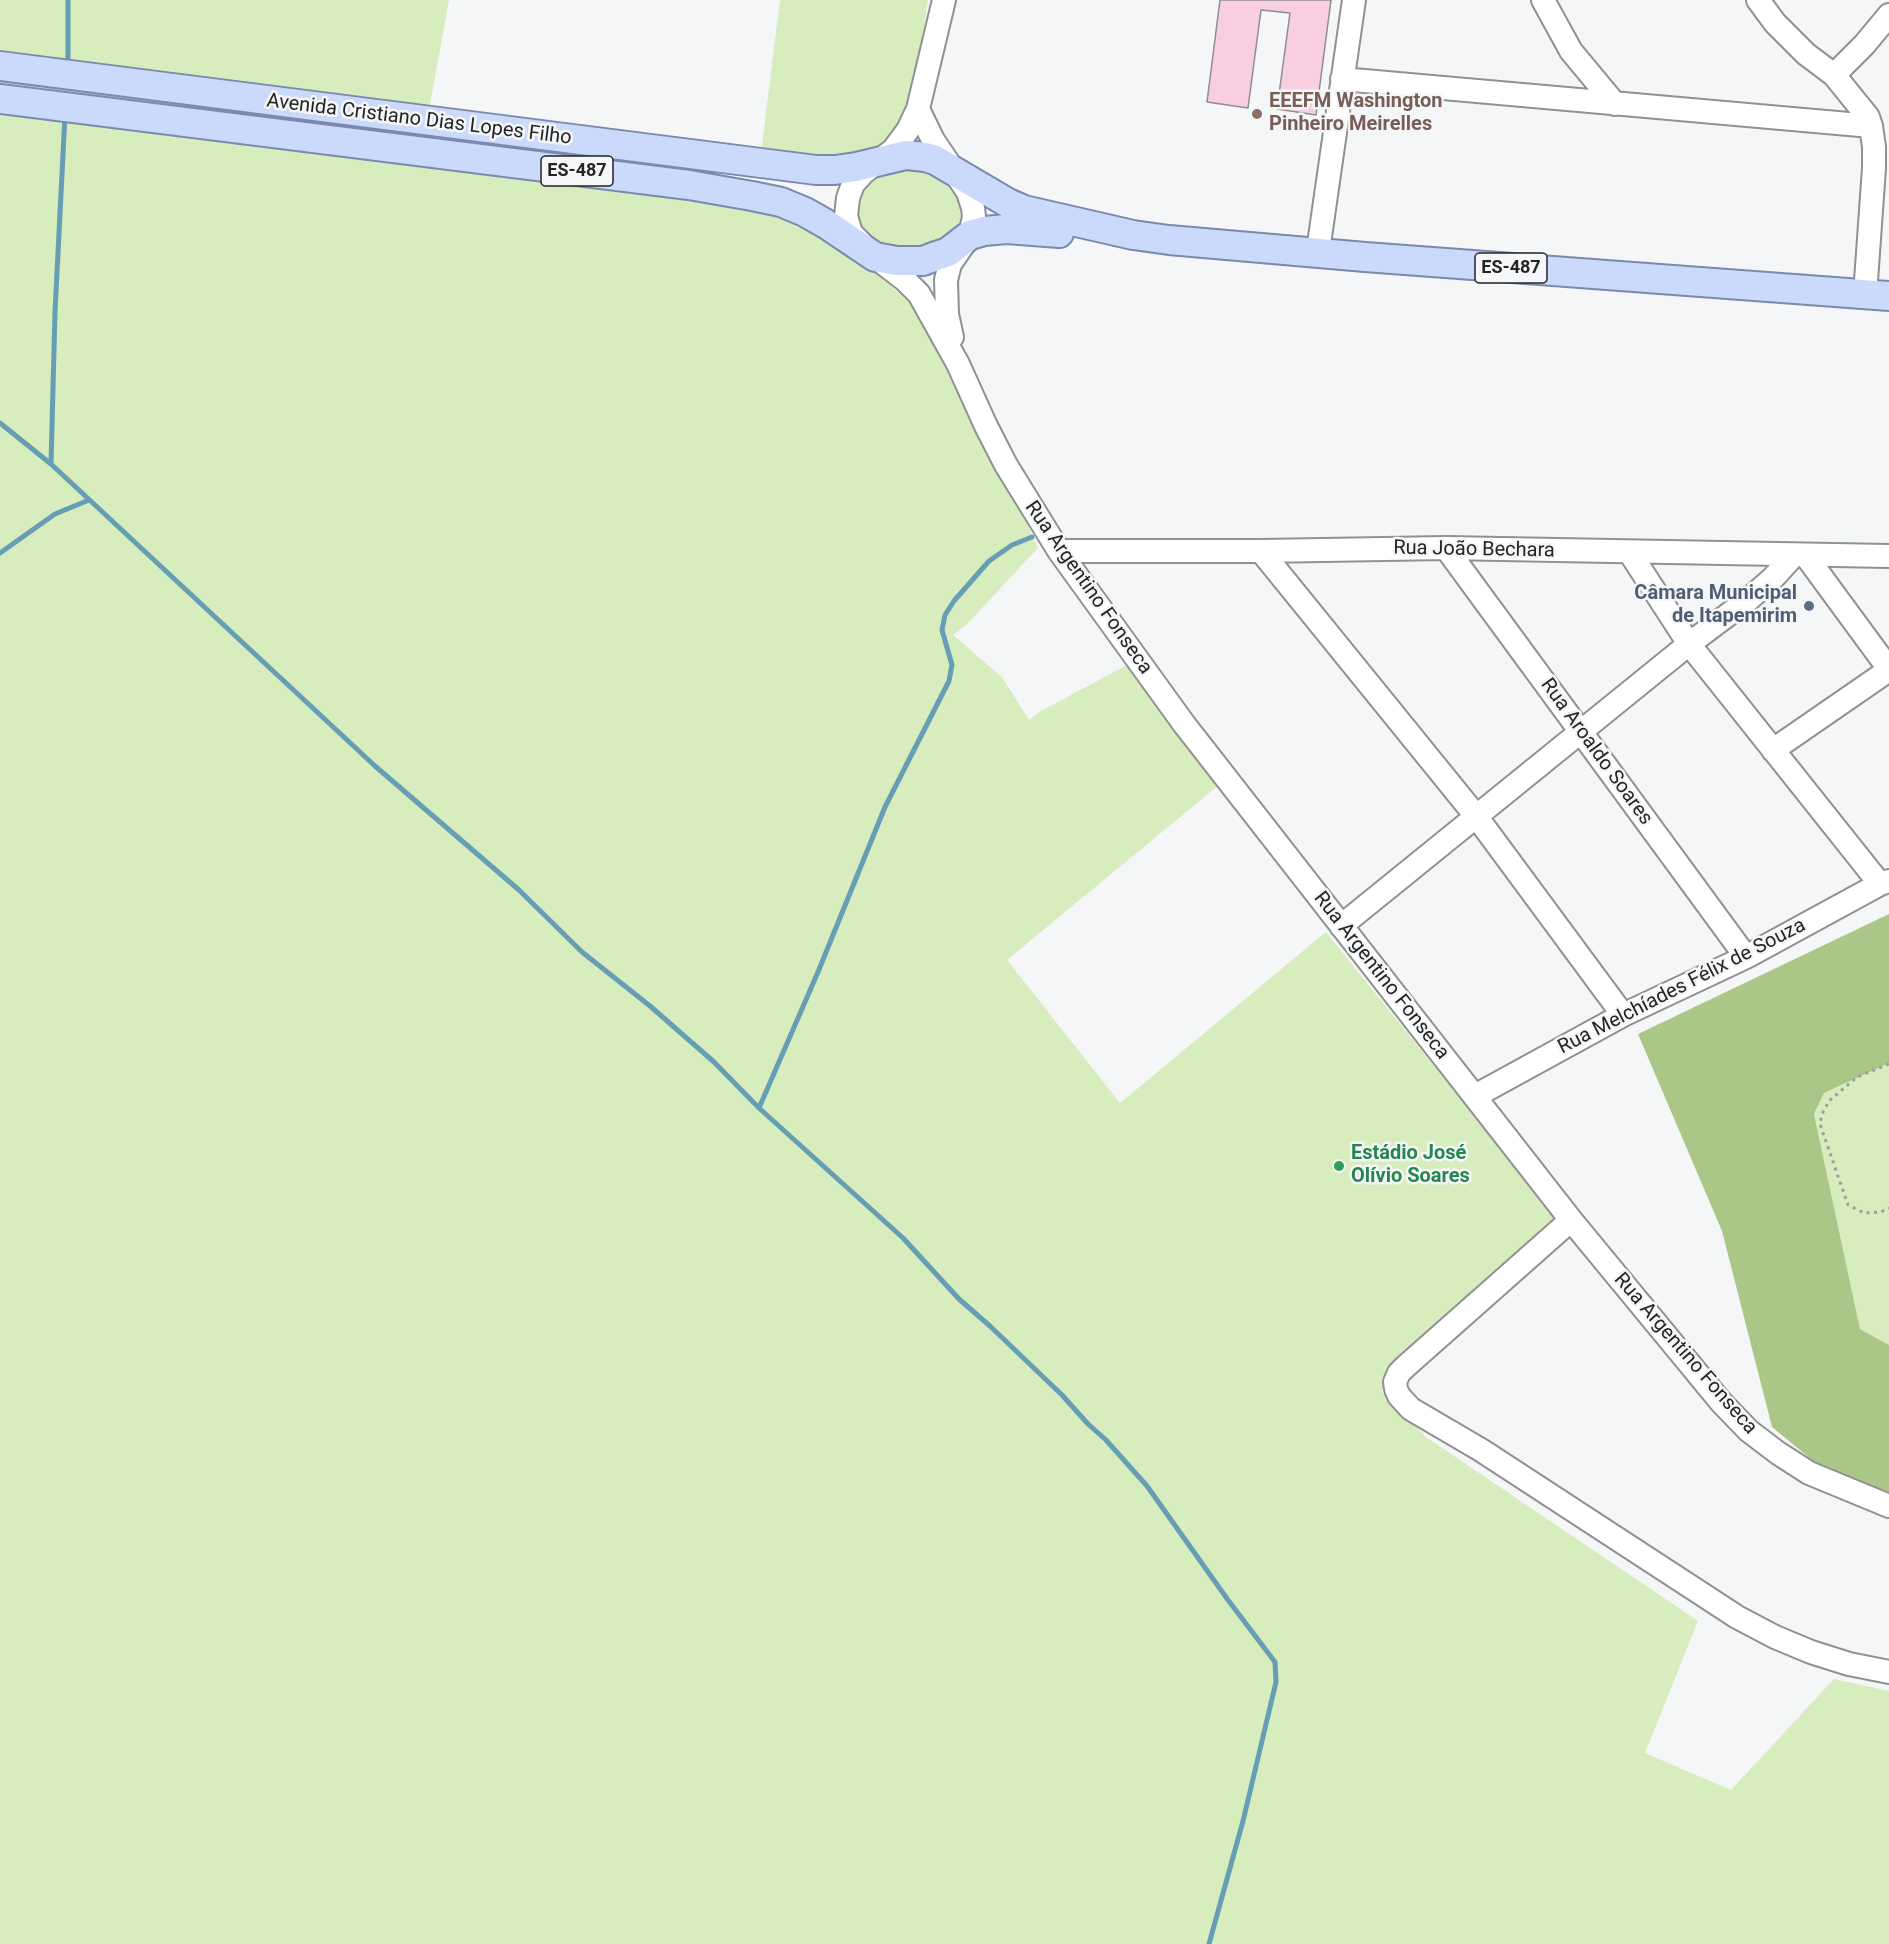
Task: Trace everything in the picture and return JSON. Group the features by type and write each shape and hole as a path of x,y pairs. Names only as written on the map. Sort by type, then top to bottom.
{"main road":[{"name":"Avenida Cristiano Dias Lopes Filho","path":"0,66 796,168 835,170 906,155 925,157 935,160 1024,210 1133,235"},
{"name":"Avenida Cristiano Dias Lopes Filho","path":"0,99 690,185 752,196 781,202 804,212 875,257 897,261 923,261 948,252 970,235 984,231 1007,229 1081,236 1133,235"},
{"name":"ES-487","path":"1133,235 1365,257 1877,296"}],"street":[{"path":"944,0 918,110 899,142 862,173 853,184 848,198 846,216 847,226 851,233 875,257 919,294 958,364"},
{"path":"1318,251 1354,0"},
{"path":"1543,0 1571,51 1615,104"},
{"path":"1758,0 1775,23 1806,54 1834,75 1871,126 1877,296"},
{"path":"1834,75 1889,15"},
{"path":"1342,79 1871,126"},
{"path":"918,110 933,140 957,174 972,202 974,217 970,235 950,264 946,280 947,314 958,364"},
{"name":"Rua Argentino Fonseca","path":"958,364 1006,465 1059,551 1184,724 1571,1220 1721,1402 1749,1431 1809,1473 1889,1506"},
{"name":"Rua João Bechara","path":"1059,551 1446,548 1889,556"},
{"name":"Rua Aroaldo Soares","path":"1446,548 1746,957"},
{"path":"1262,551 1476,816 1623,1014"},
{"path":"1630,553 1689,644 1773,750 1884,882"},
{"path":"1341,926 1689,644 1749,599 1800,555 1889,670 1773,750"},
{"name":"Rua Melchíades Félix de Souza","path":"1475,1096 1623,1014 1746,957 1884,882"},
{"path":"1571,1220 1405,1366 1395,1382 1399,1396 1411,1408 1481,1450 1737,1617 1775,1637 1811,1652 1849,1664 1889,1672"}],"path":[{"path":"1889,1064 1857,1077 1828,1101 1820,1124 1848,1205 1864,1214 1881,1212 1889,1208"}],"green space":[{"path":"0,0 449,0 429,110 0,59"},
{"path":"780,0 928,0 916,79 906,120 880,155 842,162 761,153"},
{"path":"0,114 620,189 702,200 773,214 864,261 913,306 945,348 1038,548 968,623 953,635 1002,677 1029,720 1041,711 1129,664 1220,784 1007,960 1120,1103 1326,932 1563,1226 1381,1391 1426,1437 1698,1621 1645,1753 1731,1790 1834,1679 1889,1691 1889,1944 0,1944"},
{"path":"896,170 916,170 938,177 957,195 961,218 952,236 934,247 886,250 857,225 851,208 861,191 869,182"},
{"path":"1889,914 1889,1063 1824,1093 1814,1114 1860,1329 1889,1345 1889,1499 1866,1490 1812,1460 1772,1427 1722,1231 1638,1034"},
{"path":"1889,1063 1889,1345 1860,1329 1814,1114 1824,1093"}],"building":[{"path":"1220,0 1331,0 1316,115 1277,109 1290,13 1261,10 1248,108 1207,102"}],"waterway":[{"path":"68,0 68,67"},
{"path":"51,464 55,312 65,115"},
{"path":"0,423 51,464 375,766 519,890 582,952 650,1006 714,1062 759,1108 903,1238 959,1299 1062,1395 1147,1486 1275,1662 1276,1682 1243,1821 1209,1944"},
{"path":"0,553 55,514 89,500"},
{"path":"759,1108 818,972 885,807 949,681 952,665 942,630 945,615 954,601 989,561 1012,545 1032,537"}],"place":[{"name":"EEEFM Washington Pinheiro Meirelles","path":"1257,114"},
{"name":"Câmara Municipal de Itapemirim","path":"1809,606"},
{"name":"Estádio José Olívio Soares","path":"1339,1166"}]}
